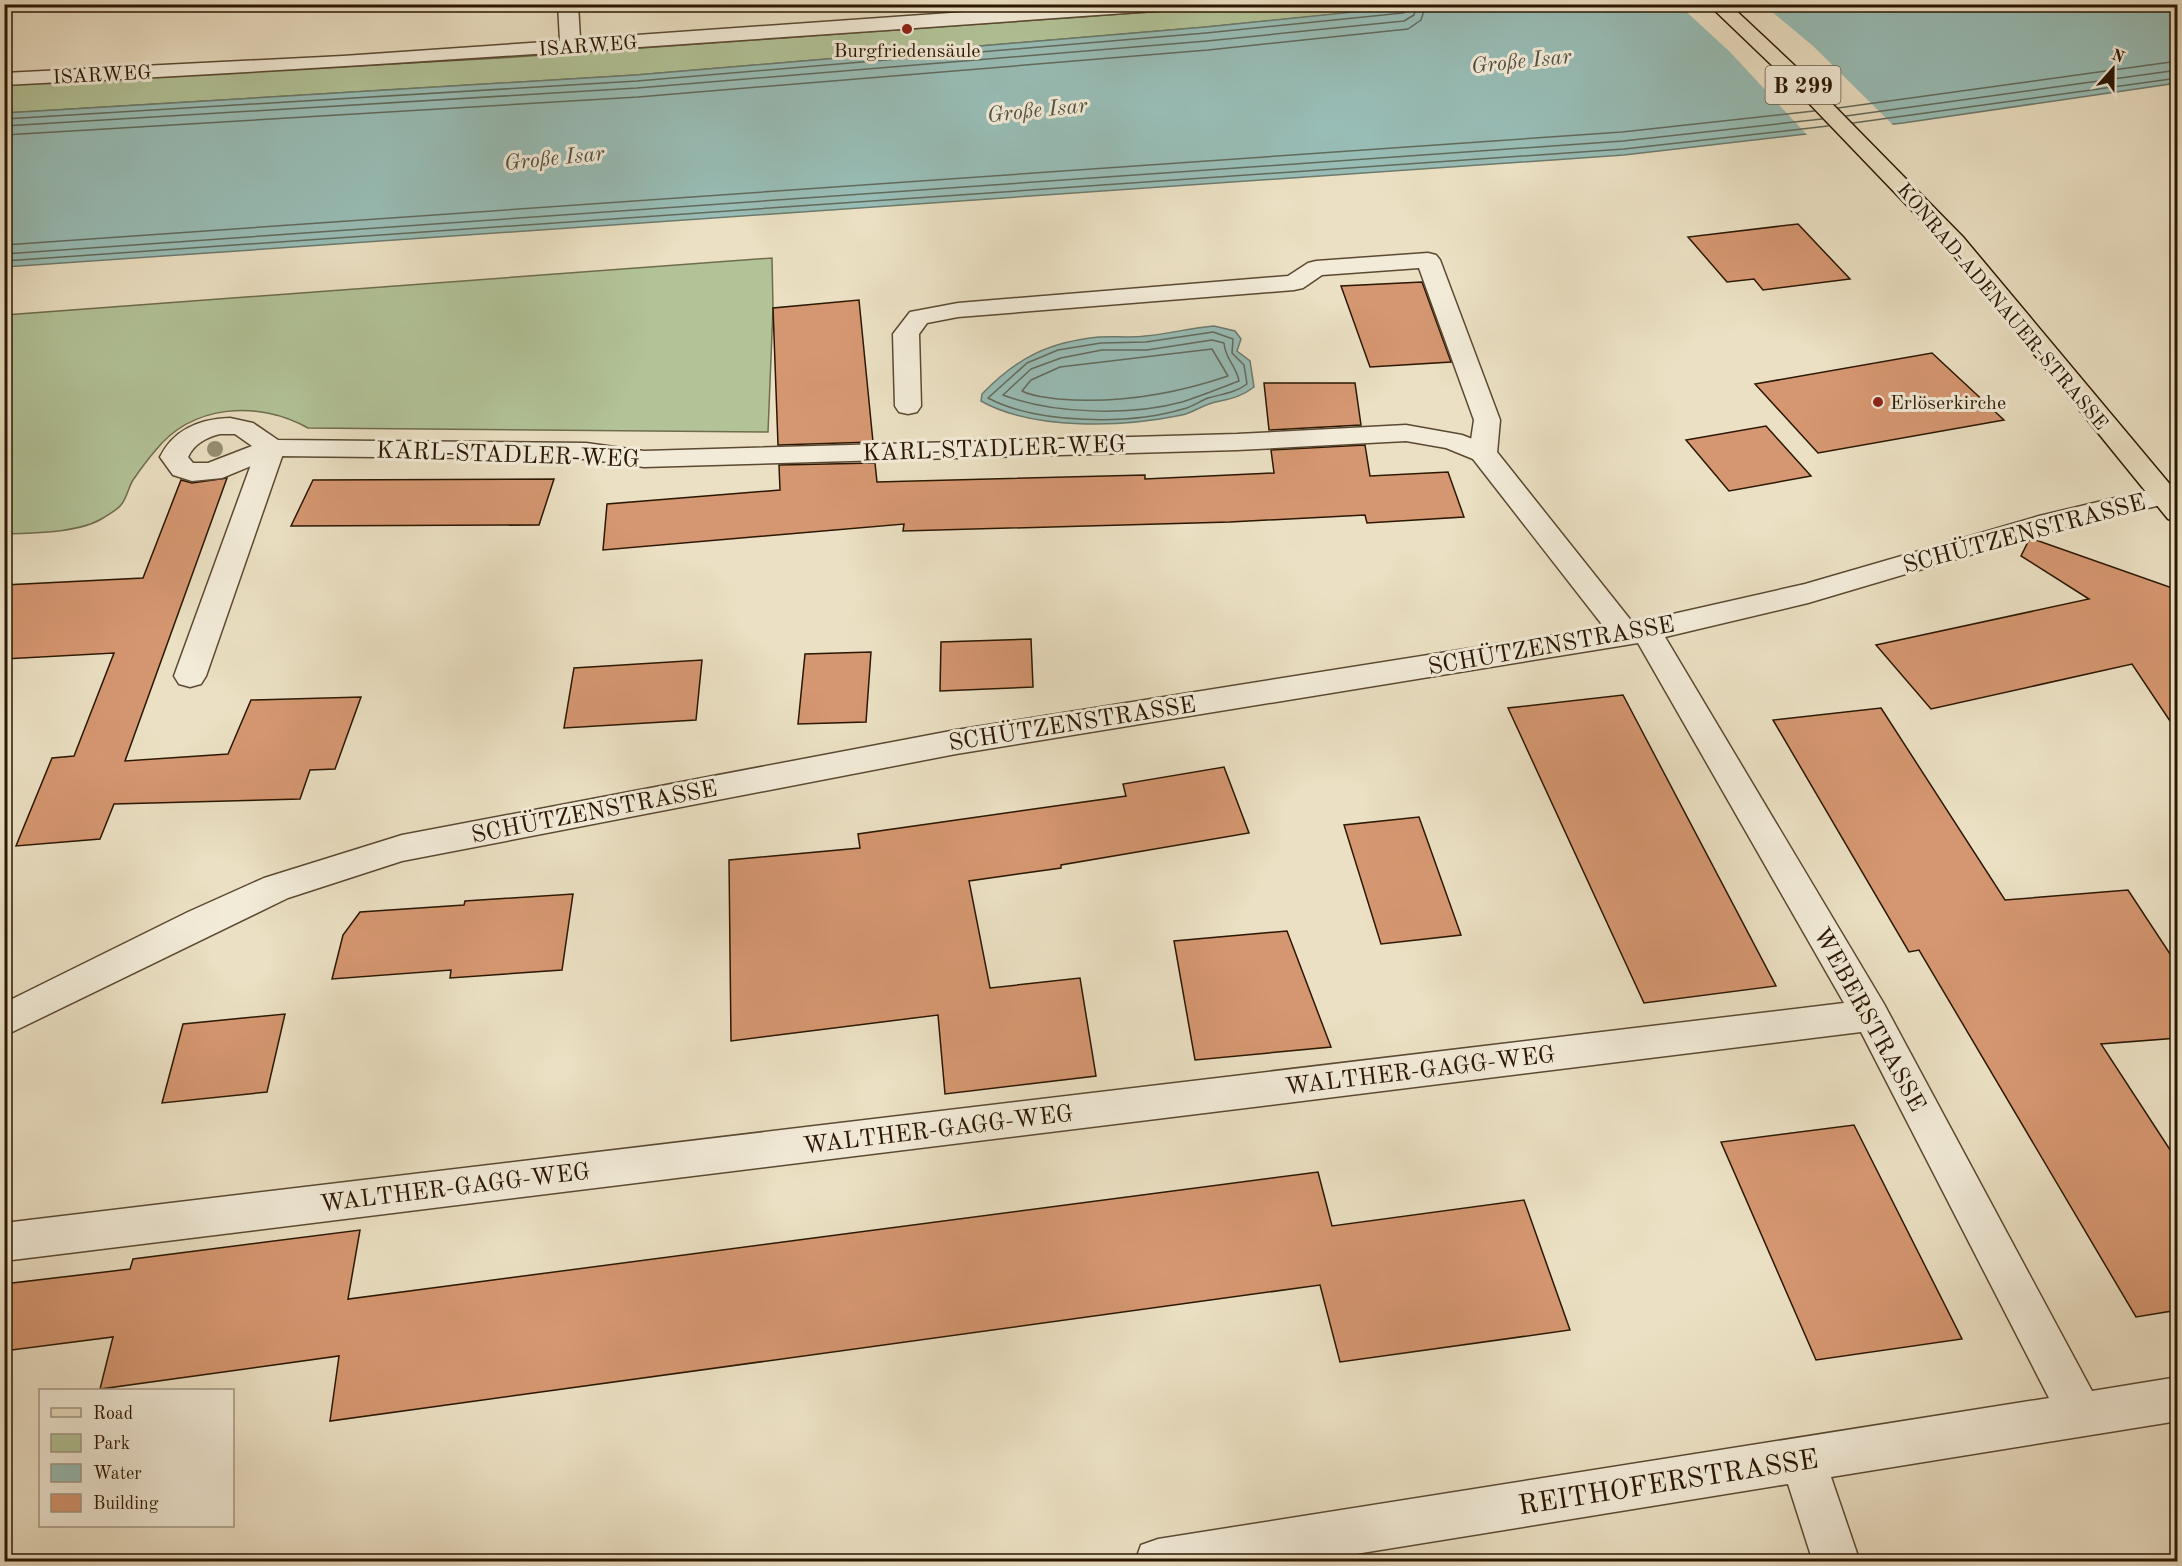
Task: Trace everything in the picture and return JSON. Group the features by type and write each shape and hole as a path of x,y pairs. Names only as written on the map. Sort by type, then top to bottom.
{"main road":[{"name":"KONRAD-ADENAUER-STRASSE","path":"1717,4 1787,69 1955,242 2173,500"}],"street":[{"path":"568,4 570,47"},
{"name":"ISARWEG","path":"4,79 570,47 1170,4"},
{"path":"908,406 906,334 920,316 970,309 1293,283 1316,268 1428,260 1487,420 1484,453 1636,633"},
{"name":"KARL-STADLER-WEG","path":"190,676 271,448 586,452 644,459 1237,442 1406,433 1452,441 1484,453"},
{"name":"SCHÜTZENSTRASSE","path":"4,1021 201,922 276,888 402,848 956,742 1636,633 1808,593 2049,522 2173,500"},
{"name":"WEBERSTRASSE","path":"1636,633 1871,1016 2080,1413"},
{"name":"WALTHER-GAGG-WEG","path":"4,1242 1871,1016"},
{"name":"REITHOFERSTRASSE","path":"1158,1562 2178,1399"},
{"path":"1803,1459 1838,1562"}],"green space":[{"path":"1248,5 1432,5 1206,27 636,75 5,113 5,85 500,58"},
{"path":"772,258 773,308 768,432 308,428 269,413 227,411 188,424 170,435 152,454 131,483 121,505 103,518 82,527 5,534 5,315"}],"water":[{"name":"Große Isar","path":"1432,4 2177,5 2177,83 1903,123 1624,155 5,267 5,113 636,75 1206,27"},
{"path":"1214,326 1235,331 1241,339 1237,351 1250,361 1254,387 1239,396 1208,404 1186,414 1134,422 1080,424 1027,418 1002,411 981,401 982,394 995,381 1021,361 1064,343 1099,337 1139,337"}],"pier":[{"path":"1679,5 1764,5 1813,46 1895,127 1809,137 1730,52"}],"building":[{"path":"1798,224 1850,279 1763,290 1754,279 1727,282 1688,237"},
{"path":"1422,282 1451,362 1370,367 1341,286"},
{"path":"859,300 873,442 778,445 773,308"},
{"name":"Erlöserkirche","path":"1932,353 2004,420 1818,453 1755,384"},
{"path":"1264,383 1355,383 1361,425 1269,430"},
{"path":"1766,426 1811,476 1729,491 1686,440"},
{"path":"1365,445 1370,476 1448,472 1464,517 1367,523 1365,515 1230,522 903,531 904,524 603,550 607,504 780,490 779,465 875,463 877,482 1145,475 1145,479 1274,473 1271,450"},
{"path":"227,478 125,761 228,754 251,700 361,697 335,769 310,770 300,799 114,804 100,839 16,846 52,758 74,756 114,653 4,659 4,585 143,578 181,480 192,483"},
{"path":"554,479 539,525 291,526 313,480"},
{"path":"2033,539 2178,590 2178,733 2132,664 1931,709 1876,645 2089,599 2021,556 2029,540"},
{"path":"1031,639 1033,687 940,691 941,642"},
{"path":"871,652 866,722 798,724 805,654"},
{"path":"702,660 696,720 564,728 574,668"},
{"path":"1623,695 1776,986 1644,1003 1508,708"},
{"path":"1881,708 2005,900 2128,890 2178,966 2178,1038 2101,1044 2178,1162 2178,1310 2136,1317 1919,950 1909,952 1773,720"},
{"path":"1224,767 1249,833 1061,865 1061,868 969,881 990,988 1080,978 1096,1076 945,1094 938,1015 731,1041 729,860 860,848 858,834 1126,796 1123,784"},
{"path":"1419,817 1461,935 1381,944 1344,825"},
{"path":"573,894 562,970 450,978 451,970 332,979 343,935 360,912 464,905 465,901"},
{"path":"1287,931 1331,1047 1195,1060 1174,941"},
{"path":"285,1014 267,1092 162,1103 183,1024"},
{"path":"1854,1125 1962,1339 1816,1360 1721,1142"},
{"path":"1318,1172 1332,1226 1524,1200 1570,1330 1340,1362 1320,1285 330,1421 339,1356 100,1389 113,1337 4,1351 4,1284 130,1269 133,1259 360,1230 348,1299"}],"place":[{"name":"Burgfriedensäule","path":"907,29"},
{"name":"Erlöserkirche","path":"1878,402"}]}
